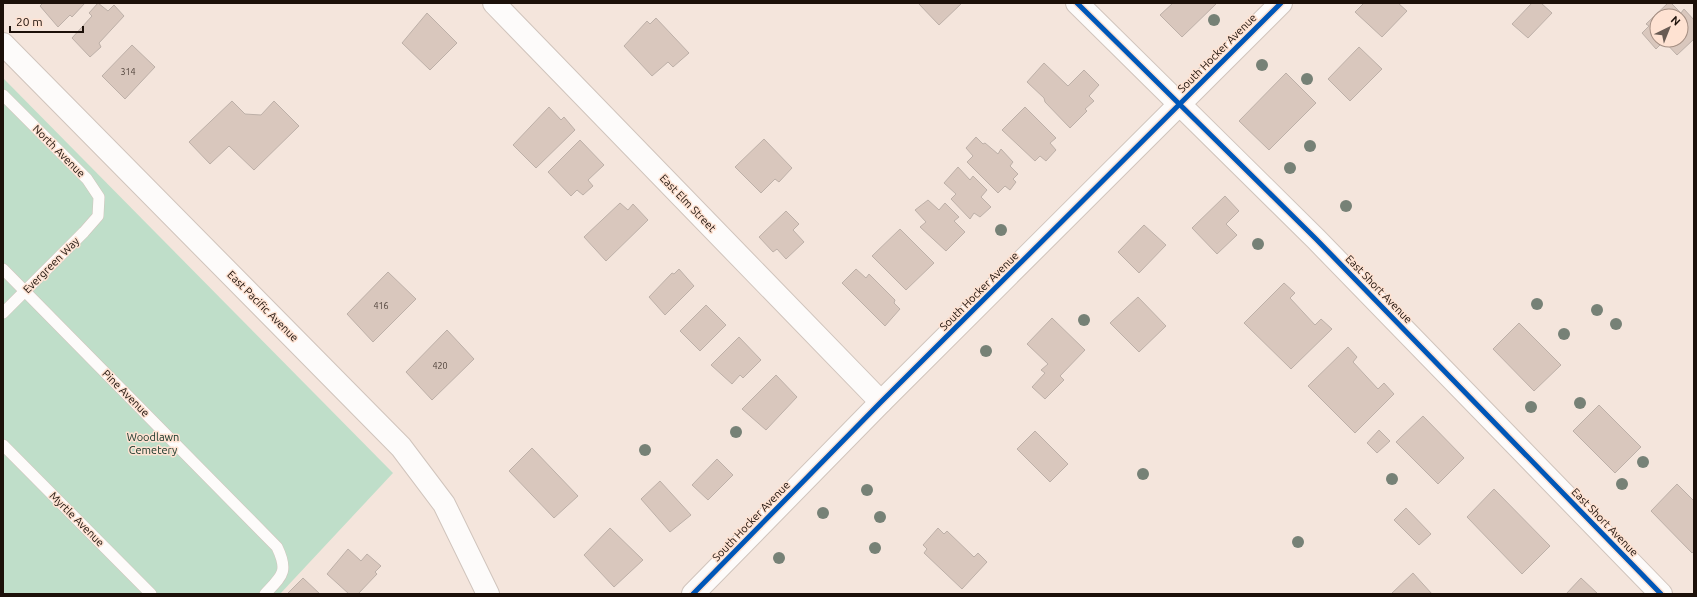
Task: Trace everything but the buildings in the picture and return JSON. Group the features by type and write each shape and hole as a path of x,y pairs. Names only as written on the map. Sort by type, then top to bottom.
{"street":[{"name":"East Elm Street","path":"494,3 881,402"},
{"name":"East Short Avenue","path":"1077,3 1316,239 1661,594"},
{"name":"South Hocker Avenue","path":"693,594 881,402 1281,3"},
{"name":"East Pacific Avenue","path":"3,44 401,447 444,504 488,594"}],"lane":[{"name":"North Avenue","path":"3,95 87,179 99,197 98,216"},
{"name":"Evergreen Way","path":"3,313 98,216"},
{"name":"Pine Avenue","path":"3,269 277,547 284,561 281,576 265,594"},
{"name":"Myrtle Avenue","path":"3,445 151,594"}],"green space":[{"name":"Woodlawn Cemetery","path":"3,78 393,473 280,594 3,594"}],"cycle path":[{"path":"1077,3 1316,239 1661,594"},
{"path":"693,594 881,402 1281,3"}]}
